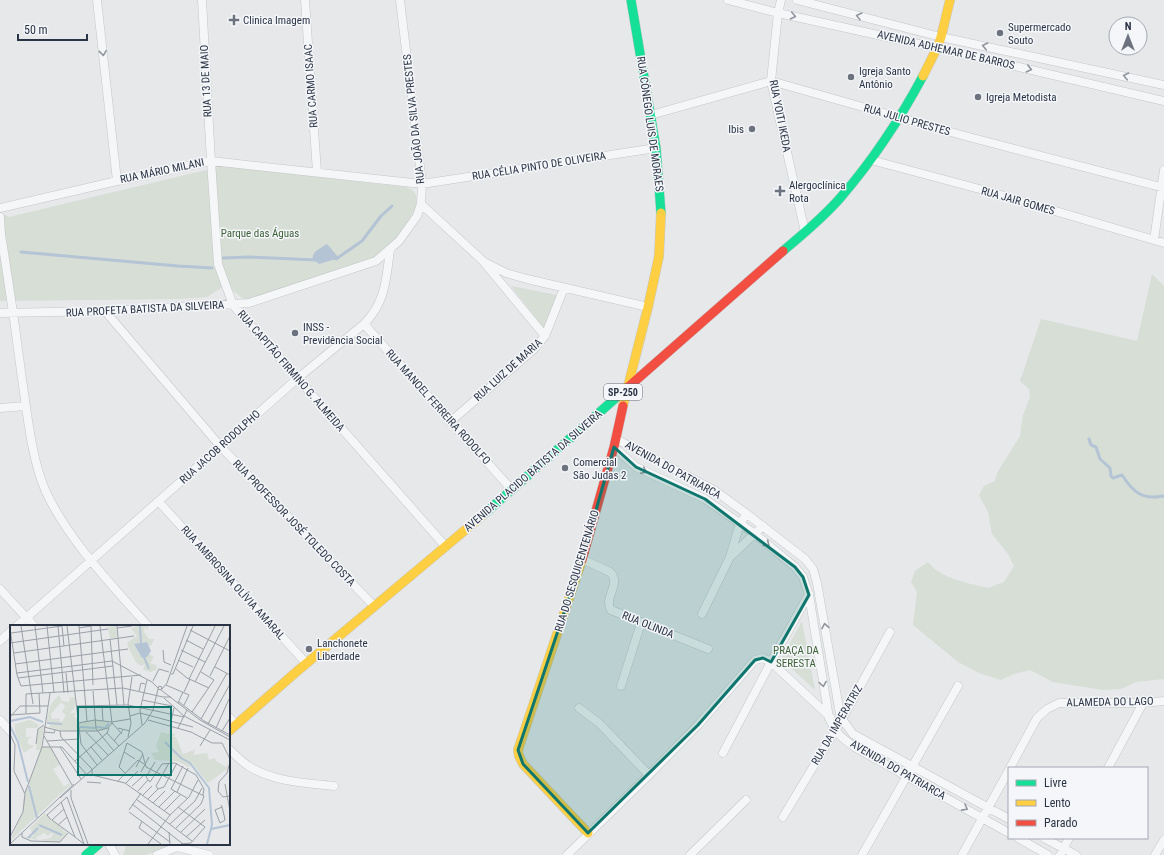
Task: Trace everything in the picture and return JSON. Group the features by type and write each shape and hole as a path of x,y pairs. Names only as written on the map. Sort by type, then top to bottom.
{"main road":[{"name":"RUA CÔNEGO LUIS DE MORAES","path":"627,389 648,307 659,256 661,214 656,148 631,0"},
{"name":"AVENIDA PLACIDO BATISTA DA SILVEIRA","path":"230,730 512,490 805,232 840,198 871,160 919,83 937,48 950,0"},
{"name":"RUA DO SESQUICENTENÁRIO","path":"588,833 523,764 518,750 582,559 615,443 627,389"},
{"path":"86,855 98,845"}],"street":[{"path":"97,0 117,181"},
{"name":"RUA 13 DE MAIO","path":"202,0 211,161"},
{"name":"RUA CARMO ISAAC","path":"304,0 317,172"},
{"name":"RUA JOÃO DA SILVA PRESTES","path":"400,0 422,184 421,204"},
{"name":"AVENIDA ADHEMAR DE BARROS","path":"728,0 778,13 937,48 1164,101"},
{"name":"RUA YOITI IKEDA","path":"781,0 778,13 771,81 805,232"},
{"name":"AVENIDA ADHEMAR DE BARROS","path":"797,0 941,37 1164,85"},
{"path":"1066,78 1070,65"},
{"path":"651,115 771,81"},
{"name":"RUA JULIO PRESTES","path":"771,81 898,118 1163,188"},
{"name":"RUA CÉLIA PINTO DE OLIVEIRA","path":"422,184 656,148"},
{"name":"RUA JAIR GOMES","path":"871,160 986,191 1164,243"},
{"name":"RUA MÁRIO MILANI","path":"0,208 211,161 422,184"},
{"name":"RUA CAPITÃO FIRMINO G. ALMEIDA","path":"211,161 218,264 233,305 446,547"},
{"path":"1154,240 1163,188 1164,170"},
{"path":"421,204 482,260 545,336"},
{"name":"RUA PROFETA BATISTA DA SILVEIRA","path":"0,313 13,314 105,311 249,303 376,261 399,241 416,216 421,204"},
{"path":"0,217 26,406 36,460 45,490 57,512 91,562 147,625"},
{"name":"RUA JACOB RODOLPHO","path":"18,625 298,378 364,324 374,314 381,301 386,282 390,250"},
{"path":"482,260 506,273 648,307"},
{"name":"RUA LUIZ DE MARIA","path":"450,422 533,350 545,336 564,288"},
{"name":"RUA PROFESSOR JOSÉ TOLEDO COSTA","path":"105,311 221,447 374,606"},
{"name":"RUA MANOEL FERREIRA RODOLFO","path":"364,324 512,490"},
{"path":"0,408 26,406"},
{"name":"AVENIDA DO PATRIARCA","path":"615,443 714,490 805,559 813,569 817,583 841,716 853,734 1008,818"},
{"name":"AVENIDA DO PATRIARCA","path":"615,443 636,467 705,499 755,534 795,567 804,577 829,718 834,730 856,748 1008,832"},
{"name":"RUA AMBROSINA OLÍVIA AMARAL","path":"159,502 307,664"},
{"path":"702,614 730,557 740,523 747,514"},
{"path":"730,557 763,526"},
{"name":"RUA OLINDA","path":"582,559 614,575 615,580 609,603 611,610 708,649"},
{"path":"723,753 808,595 817,583"},
{"path":"0,589 33,625"},
{"path":"621,686 641,623"},
{"path":"0,641 10,632"},
{"name":"RUA DA IMPERATRIZ","path":"783,817 890,632"},
{"path":"567,855 698,725 755,660 763,658 771,662 829,718 841,716"},
{"path":"862,855 906,775 958,686"},
{"name":"ALAMEDA DO LAGO","path":"1011,767 1037,718 1046,709 1059,703 1143,703 1164,701"},
{"path":"1109,767 1143,703"},
{"path":"579,708 599,723 649,775"},
{"path":"230,718 236,725"},
{"path":"0,720 10,731"},
{"path":"230,751 252,768 274,777 334,786"},
{"path":"962,855 1008,773"},
{"path":"690,855 746,800"},
{"path":"1020,839 1048,855"},
{"path":"1045,839 1062,852 1076,855"},
{"path":"1062,852 1068,839"},
{"path":"1156,855 1164,840"},
{"path":"110,845 115,855"},
{"path":"157,855 176,846 209,855"}],"highlighted area":[{"path":"614,447 636,467 705,499 795,567 803,577 809,595 771,662 763,658 755,660 698,725 588,833 523,764 518,750 582,559"}],"green space":[{"name":"Parque das Águas","path":"223,166 405,187 411,189 415,193 417,199 416,205 410,218 398,235 380,258 372,263 247,302 226,285 207,297 179,299 0,301 0,212 9,217"},
{"path":"1152,274 1164,286 1164,679 1136,682 1121,689 1103,690 1053,682 1030,670 1014,674 1001,680 979,673 958,662 913,625 917,592 911,582 915,571 928,562 940,573 955,580 988,588 1004,582 1014,566 1008,554 992,534 988,512 979,495 984,486 995,481 997,473 1020,436 1023,415 1030,397 1029,389 1020,381 1041,319 1137,341"},
{"path":"511,286 557,295 545,330"},
{"name":"PRAÇA DA SERESTA","path":"802,621 815,690 781,659"},
{"path":"125,845 169,845 169,848 145,855 123,855"}],"water":[{"path":"327,244 339,258 319,264 313,259 314,254 317,250"}],"waterway":[{"path":"336,259 362,241 381,216 392,206"},
{"path":"21,252 212,268"},
{"path":"223,258 250,257 317,260"},
{"path":"1089,439 1091,445 1096,447 1100,459 1110,468 1111,476 1113,478 1122,475 1135,491 1144,496 1164,496"}],"traffic: fast":[{"path":"631,0 656,148 661,213"},
{"path":"783,251 828,211 853,183 885,139 923,76"},
{"path":"483,515 618,396"},
{"path":"86,855 98,845"}],"traffic: slow":[{"path":"923,76 941,37 950,0"},
{"path":"623,406 648,307 659,256 661,213"},
{"path":"230,730 295,673 483,515"},
{"path":"582,560 518,750 523,764 588,833"}],"traffic: jam":[{"path":"618,396 783,251"},
{"path":"582,560 614,447 623,406"}],"place":[{"name":"Clinica Imagem","path":"234,20"},
{"name":"Supermercado Souto","path":"1000,33"},
{"name":"Igreja Santo Antônio","path":"851,77"},
{"name":"Igreja Metodista","path":"978,97"},
{"name":"Ibis","path":"752,129"},
{"name":"Alergoclínica Rota","path":"780,191"},
{"name":"INSS - Previdência Social","path":"295,333"},
{"name":"Comercial São Judas 2","path":"565,468"},
{"name":"Lanchonete Liberdade","path":"309,649"}]}
